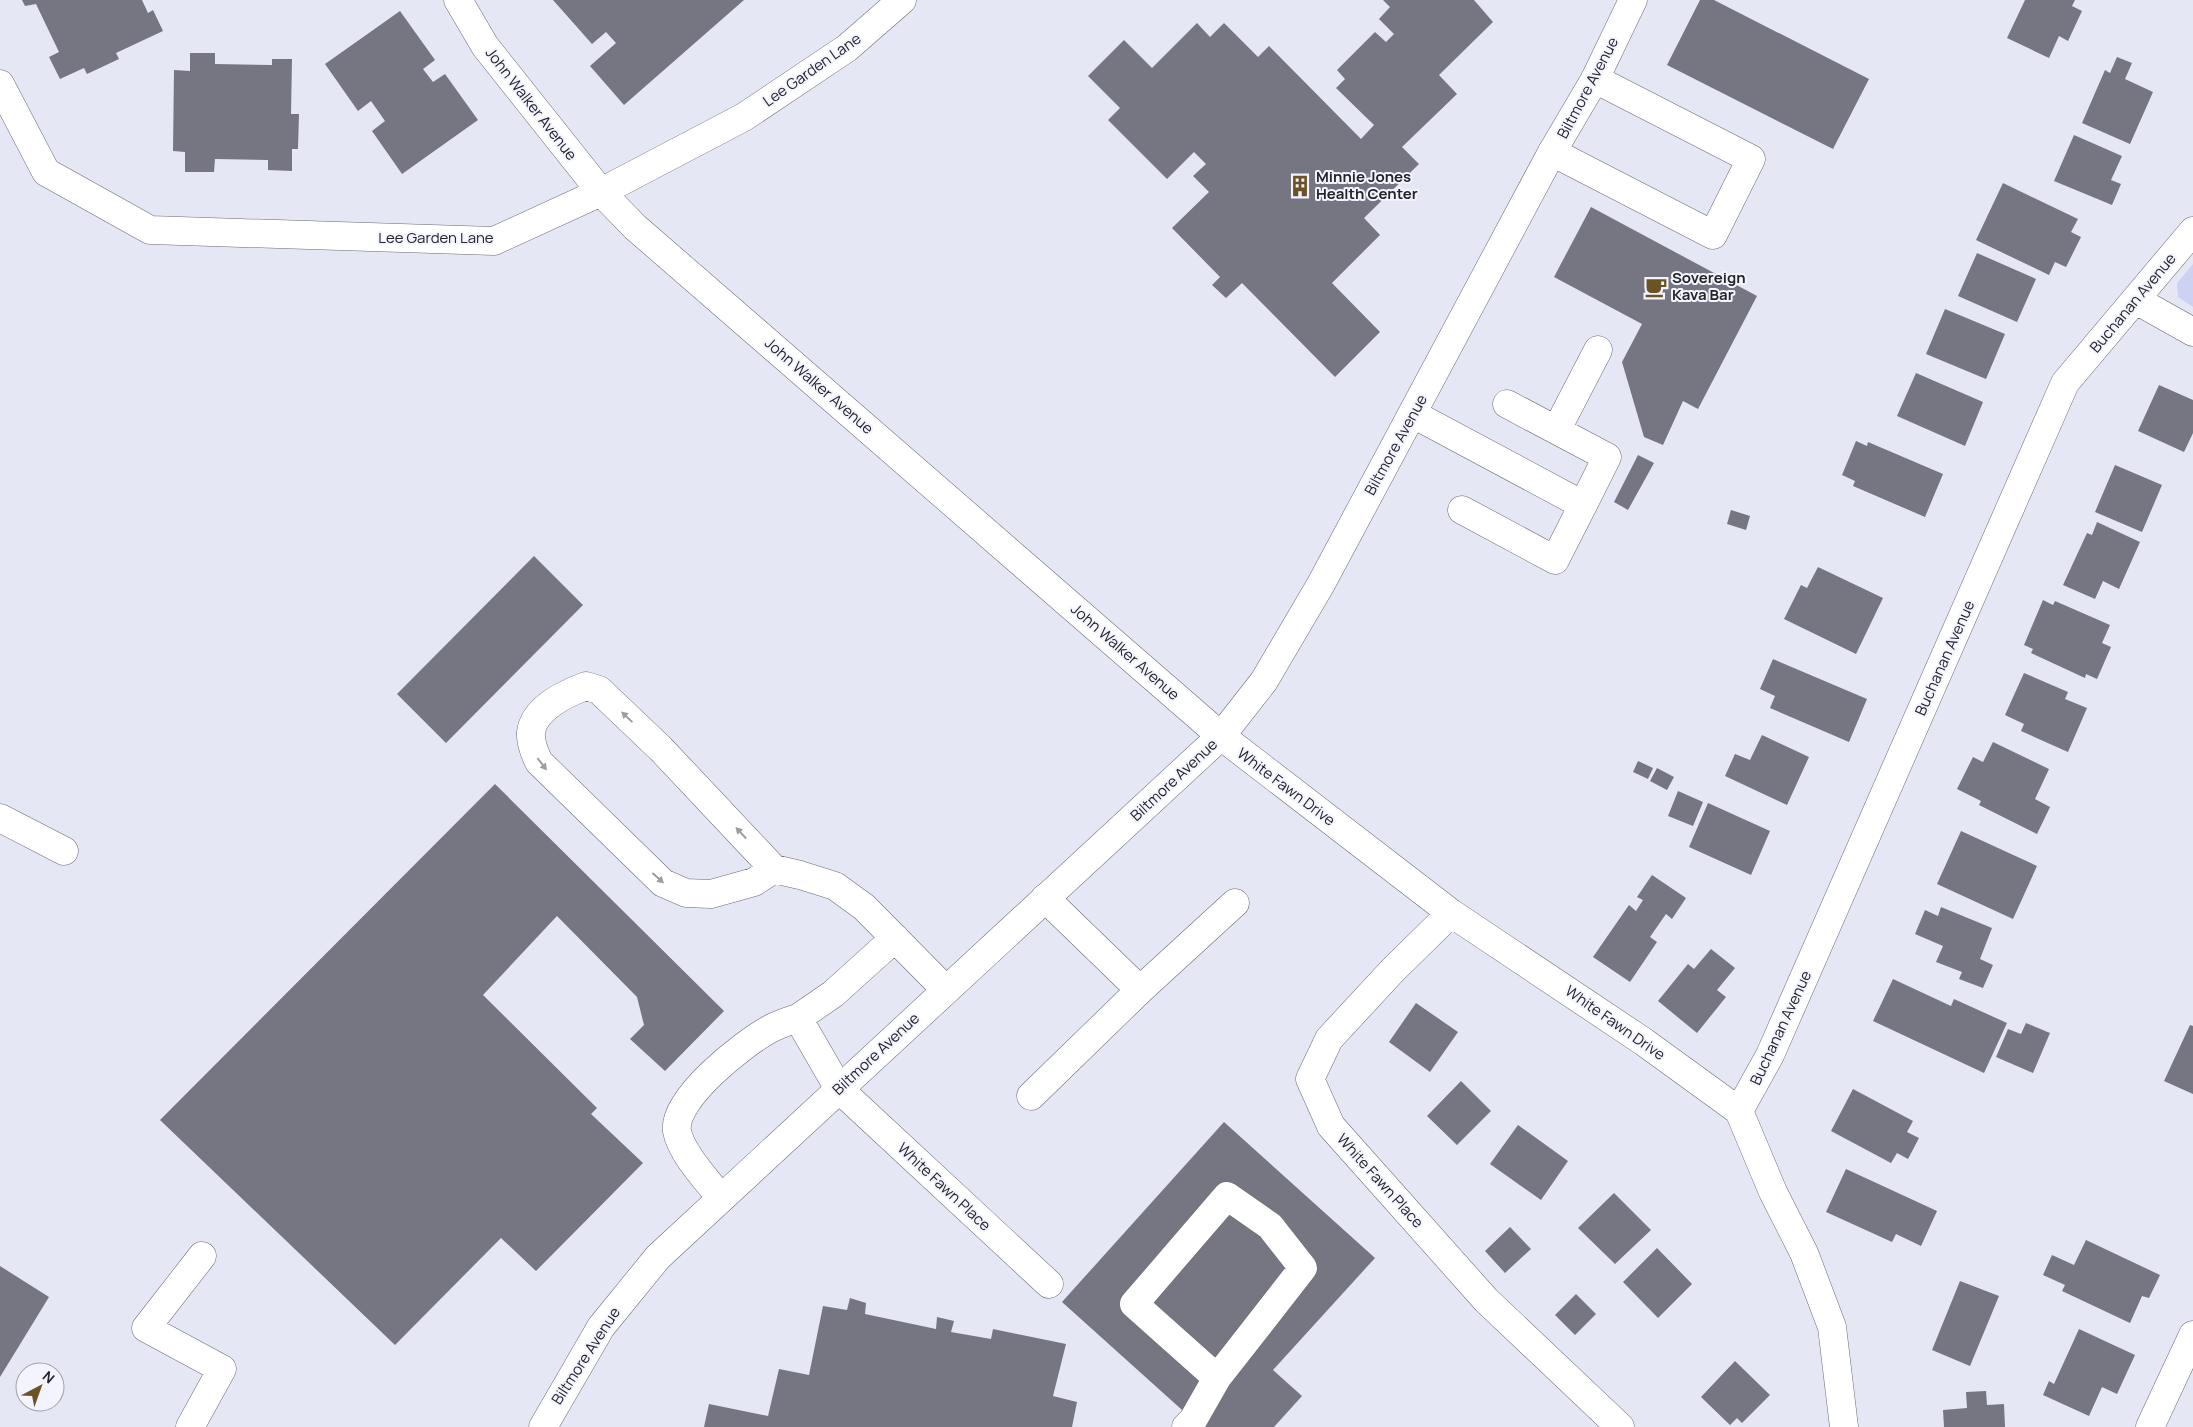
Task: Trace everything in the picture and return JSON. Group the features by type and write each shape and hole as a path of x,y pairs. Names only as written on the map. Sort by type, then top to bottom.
{"street":[{"name":"John Walker Avenue","path":"458,0 485,46 601,192 635,227 1221,736"},
{"name":"Lee Garden Lane","path":"0,84 46,172 150,230 494,241 601,192 744,117 846,48 902,0"},
{"name":"Biltmore Avenue","path":"543,1427 602,1327 658,1257 1221,736 1264,681 1320,584 1413,414 1552,152 1595,79 1633,0"},
{"path":"1552,152 1713,235 1751,159 1595,79"},
{"name":"Buchanan Avenue","path":"1739,1111 1770,1056 2065,383 2193,231"},
{"path":"2136,300 2193,332"},
{"path":"1557,429 1598,350"},
{"path":"1462,510 1555,560 1607,457 1507,404"},
{"path":"1413,414 1583,505"},
{"path":"774,869 754,882 711,894 686,893 664,883 539,762 533,749 531,732 538,717 568,693 586,686 599,690 661,749 774,869 835,886 864,907 946,990"},
{"name":"White Fawn Drive","path":"1221,736 1452,913 1644,1042 1739,1111"},
{"path":"0,818 64,851"},
{"path":"1045,898 1140,990"},
{"path":"1031,1096 1140,990 1235,903"},
{"name":"White Fawn Place","path":"1452,913 1392,971 1329,1038 1310,1079 1331,1126 1486,1300 1620,1427"},
{"path":"721,1198 686,1152 677,1130 680,1110 692,1094 736,1051 770,1028 798,1018 832,994 895,938"},
{"name":"White Fawn Place","path":"798,1018 839,1089 1049,1284"},
{"path":"1739,1111 1773,1192 1804,1253 1832,1327 1844,1427"},
{"path":"1186,1427 1193,1420 1217,1378 1303,1268 1270,1226 1227,1196 1134,1304 1217,1378"},
{"path":"190,1427 222,1369 146,1328 202,1256"},
{"path":"2150,1427 2193,1335"}],"shaded area":[{"path":"2193,264 2193,307 2178,297 2177,283"}],"building":[{"path":"22,0 142,0 148,13 153,10 163,31 116,53 119,59 87,74 84,68 60,79 49,57 59,52 36,4 25,6"},
{"path":"553,0 744,0 624,105 590,66 616,43 606,32 592,44"},
{"name":"Minnie Jones Health Center","path":"1383,0 1474,0 1493,22 1439,75 1457,94 1402,147 1419,164 1364,218 1380,235 1332,283 1380,332 1335,377 1242,283 1226,298 1212,285 1220,277 1172,228 1209,192 1193,176 1206,164 1194,152 1167,179 1108,120 1120,108 1088,76 1124,40 1152,68 1197,23 1210,37 1224,23 1258,57 1269,46 1361,139 1374,125 1336,88 1345,79 1337,70 1375,32 1386,42 1394,34 1379,19 1390,7"},
{"path":"1700,0 1714,0 1869,79 1833,149 1667,65"},
{"path":"2025,0 2075,0 2072,6 2082,11 2068,41 2059,36 2049,58 2007,38"},
{"path":"400,11 435,60 423,69 433,82 445,74 478,120 402,174 372,131 385,121 371,101 358,111 325,64"},
{"path":"190,53 215,53 215,64 272,65 272,59 292,59 291,114 299,114 298,149 292,149 292,171 268,170 268,160 215,159 214,172 185,172 185,152 173,151 174,70 190,71"},
{"path":"2117,57 2132,63 2125,79 2153,92 2130,144 2082,123 2105,70 2110,73"},
{"path":"2074,135 2122,156 2111,180 2121,184 2112,205 2054,181"},
{"path":"2003,183 2078,219 2071,232 2081,237 2066,267 2055,262 2049,275 1976,240"},
{"name":"Sovereign Kava Bar","path":"1591,207 1757,296 1698,409 1683,401 1663,445 1644,437 1622,362 1642,324 1554,277"},
{"path":"1977,253 2036,279 2017,322 1958,296"},
{"path":"1945,309 2005,334 1986,379 1926,354"},
{"path":"1916,373 1983,402 1965,446 1897,416"},
{"path":"2159,385 2193,400 2193,433 2184,452 2138,431"},
{"path":"1856,441 1867,446 1868,442 1943,474 1925,517 1853,486 1855,481 1842,475"},
{"path":"1638,455 1654,463 1628,510 1614,502"},
{"path":"2115,465 2162,485 2142,532 2095,512"},
{"path":"1731,510 1750,516 1746,530 1727,524"},
{"path":"2097,522 2140,542 2119,589 2103,581 2095,599 2063,585 2087,533 2092,535"},
{"path":"534,556 583,605 446,743 397,694"},
{"path":"1818,567 1883,598 1856,654 1784,619 1801,585 1807,588"},
{"path":"2043,600 2053,605 2055,601 2110,625 2102,643 2111,647 2097,679 2086,674 2085,678 2031,653 2033,649 2024,645"},
{"path":"1773,659 1867,699 1849,742 1770,708 1775,696 1760,689"},
{"path":"2024,673 2068,692 2065,699 2087,708 2068,752 2021,731 2024,724 2005,715"},
{"path":"1762,735 1809,757 1787,805 1725,776 1735,754 1750,760"},
{"path":"1993,742 2049,769 2035,799 2050,807 2037,834 1979,805 1981,801 1957,789 1973,757 1983,762"},
{"path":"1638,761 1653,768 1648,779 1633,772"},
{"path":"1657,768 1674,777 1667,790 1650,781"},
{"path":"495,784 724,1011 665,1071 630,1039 644,1025 637,997 557,916 483,995 597,1108 591,1114 643,1163 536,1271 501,1238 395,1345 160,1120"},
{"path":"1678,791 1703,802 1693,826 1668,816"},
{"path":"1708,803 1770,831 1751,875 1689,847"},
{"path":"1961,831 2037,866 2013,919 1937,884"},
{"path":"1652,875 1686,898 1672,919 1666,914 1650,937 1657,942 1630,982 1593,957 1629,905 1636,911 1643,900 1637,897"},
{"path":"1941,907 1992,928 1980,959 1993,965 1983,988 1959,979 1962,972 1936,962 1943,946 1915,934 1925,910 1938,916"},
{"path":"1711,949 1735,968 1717,990 1726,997 1697,1033 1658,1001 1688,964 1694,969"},
{"path":"1893,979 1951,1006 1954,999 2007,1023 1984,1073 1873,1021"},
{"path":"1416,1003 1458,1032 1430,1072 1389,1042"},
{"path":"2026,1023 2050,1033 2033,1073 1996,1057 2008,1029 2021,1034"},
{"path":"2190,1025 2193,1026 2193,1094 2164,1081"},
{"path":"1461,1081 1491,1111 1457,1145 1427,1116"},
{"path":"1853,1089 1913,1121 1907,1132 1919,1138 1908,1159 1897,1153 1891,1163 1831,1131"},
{"path":"1224,1122 1375,1258 1273,1370 1302,1396 1274,1427 1201,1427 1062,1302"},
{"path":"1518,1125 1568,1161 1541,1200 1490,1164"},
{"path":"1846,1169 1937,1211 1921,1246 1896,1234 1892,1242 1826,1212"},
{"path":"1614,1193 1651,1230 1615,1264 1578,1228"},
{"path":"1510,1227 1531,1249 1505,1273 1485,1251"},
{"path":"2086,1240 2160,1275 2149,1298 2142,1296 2130,1323 2062,1291 2065,1285 2043,1275 2052,1255 2074,1265"},
{"path":"1657,1248 1692,1284 1658,1318 1623,1282"},
{"path":"0,1266 49,1297 0,1377"},
{"path":"1960,1281 1999,1296 1970,1366 1932,1350"},
{"path":"1576,1294 1596,1314 1575,1335 1555,1315"},
{"path":"850,1298 866,1303 865,1314 936,1329 937,1317 954,1321 951,1332 991,1339 993,1329 1066,1344 1053,1396 1077,1402 1072,1427 704,1427 709,1404 768,1416 779,1369 809,1375 823,1306 847,1310"},
{"path":"2079,1329 2135,1355 2117,1394 2102,1387 2089,1416 2043,1395 2049,1381 2054,1384"},
{"path":"1735,1361 1770,1395 1742,1423 1737,1418 1730,1425 1701,1397"},
{"path":"1986,1391 1987,1405 2004,1404 2005,1427 1944,1427 1943,1410 1967,1408 1966,1392"}],"place":[{"name":"Minnie Jones Health Center","path":"1300,186"},
{"name":"Sovereign Kava Bar","path":"1656,287"}]}
